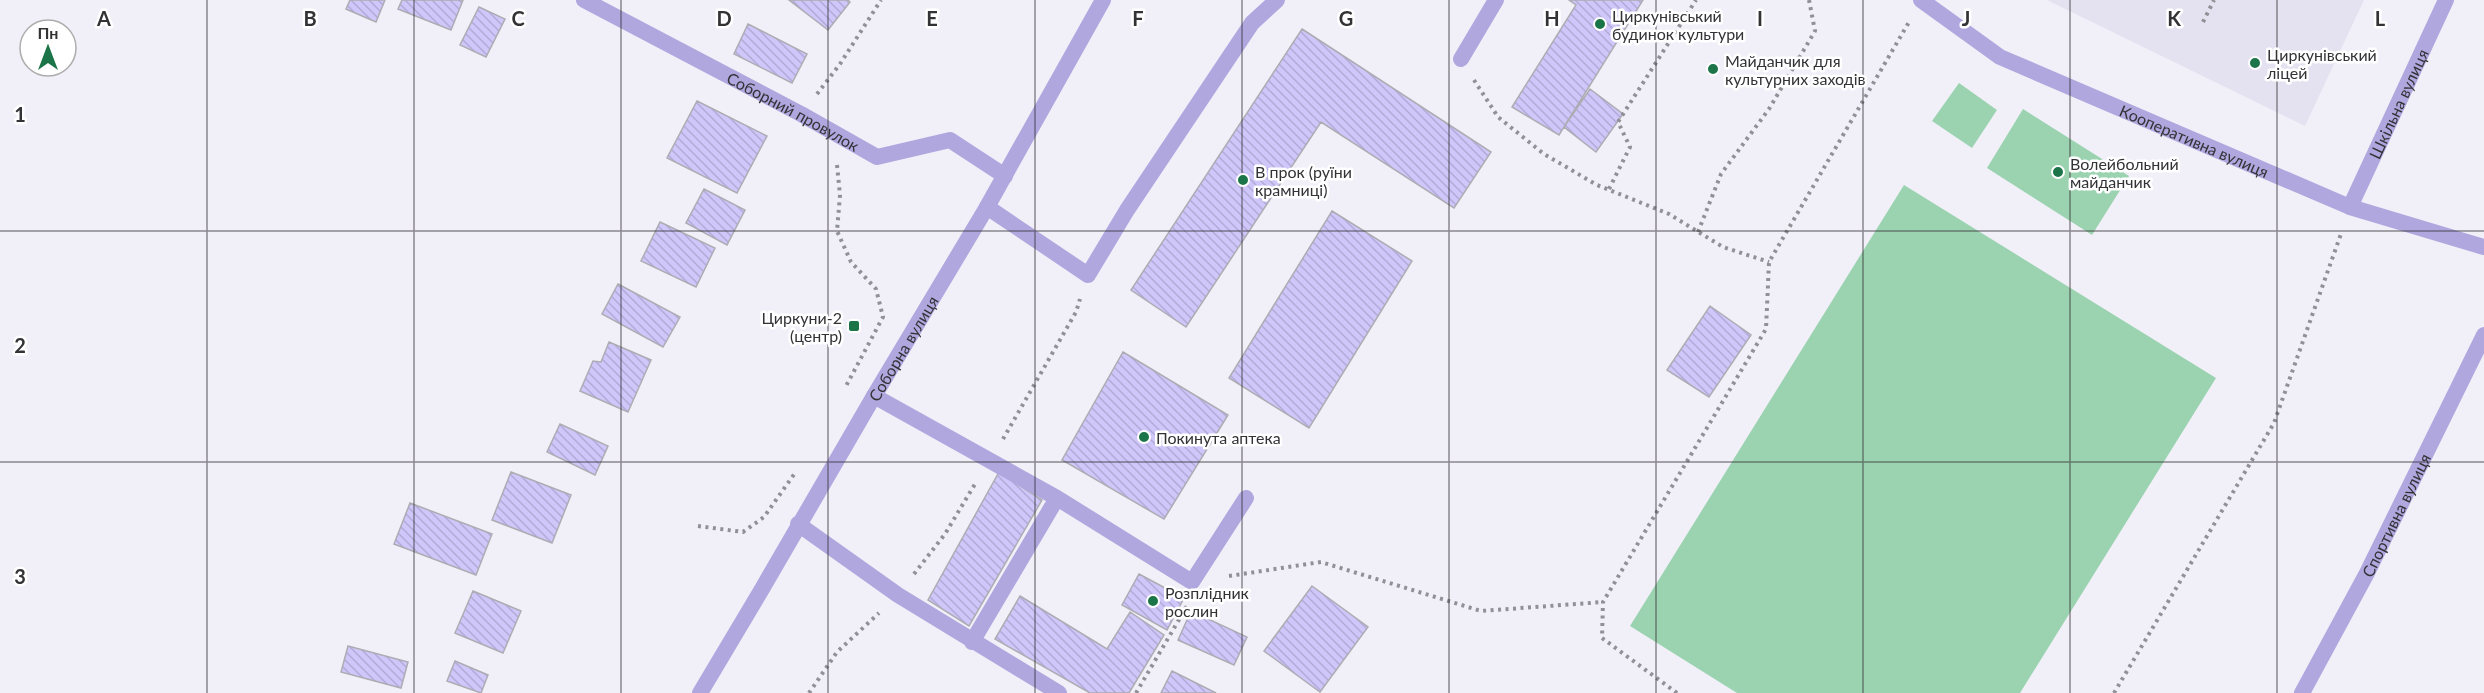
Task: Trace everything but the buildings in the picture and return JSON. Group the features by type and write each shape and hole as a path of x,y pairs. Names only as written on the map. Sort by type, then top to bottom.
{"street":[{"name":"Соборний провулок","path":"584,0 801,114 877,157 950,140 1005,176"},
{"name":"Соборна вулиця","path":"700,693 873,396 987,207 1103,0"},
{"path":"987,207 1088,275 1127,210 1252,23 1278,0"},
{"path":"1461,59 1496,0"},
{"name":"Кооперативна вулиця","path":"1921,0 2000,57 2350,207 2484,247"},
{"name":"Шкільна вулиця","path":"2350,207 2446,0"},
{"name":"Спортивна вулиця","path":"2302,693 2367,573 2484,335"},
{"path":"873,396 1057,498 1192,582 1246,498"},
{"path":"972,642 1057,498"},
{"path":"798,524 898,595 1059,693"}],"path":[{"path":"801,114 840,64 881,0"},
{"path":"1609,189 1629,147 1618,122 1696,0"},
{"path":"1698,232 1721,174 1769,109 1815,31 1809,0"},
{"path":"1677,693 1602,638 1603,602 1766,329 1769,262 1921,0"},
{"path":"2203,22 2214,0"},
{"path":"1461,59 1498,117 1544,154 1609,189 1669,214 1723,247 1769,262"},
{"path":"832,156 837,164 840,195 837,231 851,262 876,289 883,317 845,387"},
{"path":"2114,693 2274,423 2350,207"},
{"path":"698,526 744,532 764,517 801,464"},
{"path":"1136,693 1188,604 1192,582 1321,562 1481,611 1603,602"},
{"path":"809,693 837,652 898,595"}],"shaded area":[{"name":"Циркунівський ліцей","path":"2047,0 2364,0 2305,126"}],"green space":[{"path":"1959,83 1997,110 1972,148 1932,121"},
{"name":"Волейбольний майданчик","path":"2023,109 2129,176 2092,235 1987,168"},
{"path":"1904,185 2216,378 2020,693 1737,693 1630,626"}],"place":[{"name":"Циркунівський будинок культури","path":"1600,24"},
{"name":"Циркунівський ліцей","path":"2255,63"},
{"name":"Майданчик для культурних заходів","path":"1713,69"},
{"name":"Волейбольний майданчик","path":"2058,172"},
{"name":"В прок (руїни крамниці)","path":"1243,180"},
{"name":"Циркуни-2 (центр)","path":"854,326"},
{"name":"Покинута аптека","path":"1144,437"},
{"name":"Розплідник рослин","path":"1153,601"}]}
